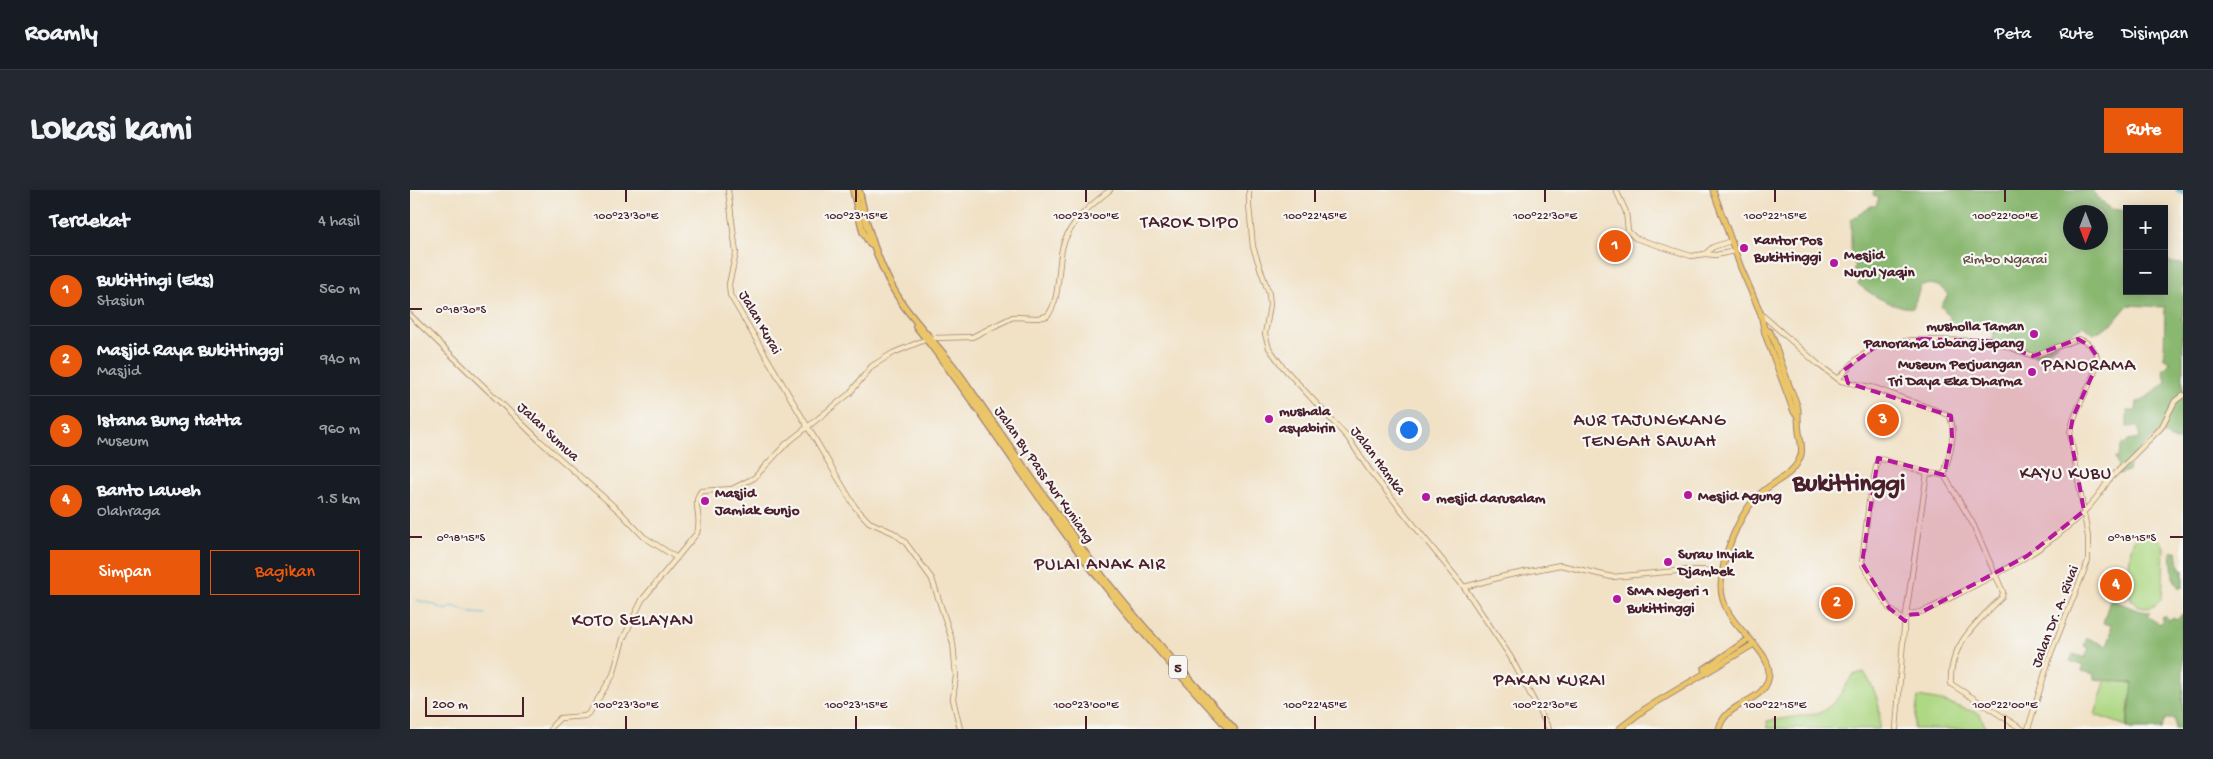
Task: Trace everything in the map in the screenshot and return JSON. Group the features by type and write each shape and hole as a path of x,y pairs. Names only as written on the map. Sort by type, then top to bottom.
{"highway":[{"name":"Jalan By Pass Aur Kuniang","path":"857,190 871,243 902,306 971,395 1048,505 1123,604 1229,729"},
{"name":"Jalan By Pass Aur Kuniang","path":"857,190 873,236 871,243"},
{"name":"Jalan By Pass Aur Kuniang","path":"1194,687 1234,729"}],"main road":[{"path":"1713,190 1731,241 1762,314 1765,329 1770,332 1774,341 1798,410 1801,454 1796,465 1787,476 1761,493 1748,507 1730,544 1722,574 1721,592 1724,605 1733,621 1763,655 1768,668 1766,686 1762,692 1744,701 1730,712 1723,719 1719,729"},
{"path":"1619,729 1645,709 1749,639"},
{"path":"1645,709 1754,644"}],"street":[{"name":"Jalan Kurai","path":"728,190 736,254 728,289 732,301 748,324 807,428 859,512 869,522 894,533 905,542 932,579 942,604 953,643 956,676 953,699 960,729"},
{"path":"551,729 552,725 560,718 582,717 590,712 614,675 623,639 642,600 692,540 700,526 696,500 701,491 732,489 754,478 786,444 850,394 868,370 893,353 929,339 968,338 1014,317 1038,318 1047,316 1055,302 1058,268 1068,235 1079,218 1110,190"},
{"name":"Jalan Hamka","path":"1249,190 1252,242 1269,294 1270,305 1266,334 1269,348 1287,371 1348,438 1370,471 1464,587 1510,656 1549,729"},
{"path":"1616,190 1626,212 1630,234 1686,255 1716,255 1735,251"},
{"path":"1705,254 1713,247 1731,241"},
{"path":"1762,314 1838,379 1848,383 1875,388 1949,415 1952,420 1952,437 1944,475 1973,524 2002,587 2002,597 1976,622 1956,654 1951,670 1951,684 2022,729"},
{"name":"Jalan Sumua","path":"410,315 540,441 619,511 644,537 677,558"},
{"name":"Jalan Dr. A. Rivai","path":"1845,370 1875,347 1912,340 1992,341 2033,356 2073,339 2085,341 2093,350 2097,362 2073,417 2070,433 2088,537 2088,561 2051,653 2028,729"},
{"path":"1831,374 1845,370"},
{"path":"1838,379 1845,370"},
{"path":"1845,370 1848,383"},
{"path":"1907,614 1918,614 1996,574 2038,548 2084,510 2101,492 2108,481 2161,428 2175,401 2183,395"},
{"path":"1905,621 1889,608 1862,563 1869,502 1878,458 1927,473 1944,475"},
{"path":"1896,729 1905,621 1927,473"},
{"path":"1464,587 1504,576 1560,565 1612,577 1688,570 1722,574"}],"highlighted area":[{"path":"1922,339 1992,341 2033,356 2078,339 2090,346 2096,355 2096,367 2073,417 2070,433 2084,511 2027,556 1918,614 1907,615 1905,621 1889,608 1862,563 1878,458 1944,475 1952,437 1951,416 1848,383 1844,370 1875,347"}],"green space":[{"name":"Rimbo Ngarai","path":"1874,190 2091,190 2106,205 2063,205 2063,250 2108,250 2108,207 2123,211 2123,295 2168,295 2168,260 2172,263 2183,264 2183,315 2181,319 2183,325 2183,441 2170,439 2166,435 2155,436 2140,450 2136,457 2133,456 2130,459 2128,471 2119,474 2116,472 2118,466 2115,458 2118,458 2122,444 2128,443 2128,440 2140,438 2138,426 2127,427 2127,411 2136,411 2137,402 2142,401 2166,382 2163,370 2170,363 2164,358 2165,307 2128,305 2113,323 2094,334 2084,326 2046,352 2035,356 1992,341 1993,328 1972,326 1972,323 1965,324 1963,329 1951,329 1946,322 1951,318 1941,306 1948,295 1939,287 1930,284 1921,285 1913,308 1898,306 1884,300 1858,284 1860,280 1853,269 1856,267 1851,255 1851,220 1871,206 1876,206 1879,197 1873,195"},
{"path":"2148,533 2158,538 2164,548 2163,582 2160,601 2154,606 2145,608 2137,606 2132,600 2129,593 2128,574 2132,544 2137,537"},
{"path":"2177,551 2179,567 2183,570 2183,588 2179,589 2173,577 2171,552"},
{"path":"2110,600 2139,611 2150,612 2147,616 2159,624 2163,621 2161,618 2165,616 2168,620 2174,617 2177,620 2183,613 2183,729 2175,729 2175,719 2165,719 2161,729 2130,729 2127,727 2133,683 2094,679 2094,674 2082,671 2083,666 2070,661 2073,654 2085,658 2089,648 2084,646 2087,638 2107,646 2111,635 2111,625 2103,623"},
{"path":"1864,672 1872,686 1879,706 1879,729 1768,728 1767,721 1820,713 1834,703 1853,675"},
{"path":"2106,679 2135,684 2129,703 2127,726 2095,715"},
{"path":"1918,697 1942,701 1980,714 1986,729 1914,729"}],"water":[{"path":"2112,572 2122,573 2121,598 2110,597"}],"waterway":[{"path":"2179,190 2183,192"},
{"path":"417,600 446,610 453,606 472,613 485,614"}],"place":[{"name":"Bukittingi (Eks)","path":"1615,246"},
{"name":"Kantor Pos Bukittinggi","path":"1744,248"},
{"name":"Mesjid Nurul Yaqin","path":"1834,263"},
{"name":"musholla Taman Panorama Lobang jepang","path":"2034,334"},
{"name":"Museum Perjuangan Tri Daya Eka Dharma","path":"2032,372"},
{"name":"mushala asyabirin","path":"1269,419"},
{"name":"Istana Bung Hatta","path":"1883,420"},
{"name":"Mesjid Agung","path":"1688,495"},
{"name":"mesjid darusalam","path":"1426,497"},
{"name":"Masjid Jamiak Gunjo","path":"705,501"},
{"name":"Surau Inyiak Djambek","path":"1668,562"},
{"name":"Banto Laweh","path":"2116,585"},
{"name":"SMA Negeri 1 Bukittinggi","path":"1617,599"},
{"name":"Masjid Raya Bukittinggi","path":"1837,603"}],"district":[{"name":"TAROK DIPO","path":"1190,221"},
{"name":"PANORAMA","path":"2089,364"},
{"name":"AUR TAJUNGKANG TENGAH SAWAH","path":"1650,429"},
{"name":"KAYU KUBU","path":"2066,472"},
{"name":"Bukittinggi","path":"1849,481"},
{"name":"PULAI ANAK AIR","path":"1100,563"},
{"name":"KOTO SELAYAN","path":"633,619"},
{"name":"PAKAN KURAI","path":"1550,679"}]}
